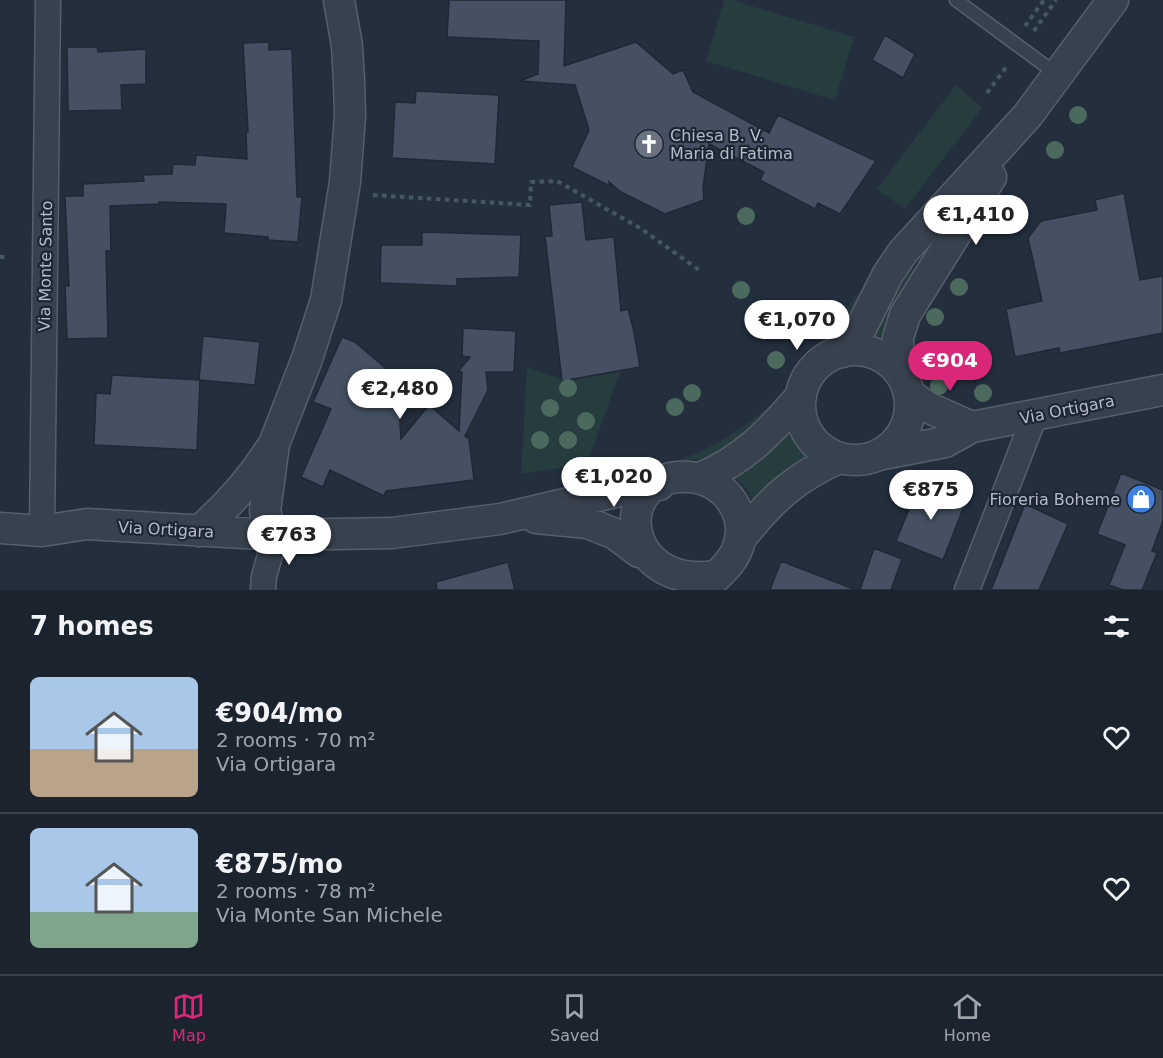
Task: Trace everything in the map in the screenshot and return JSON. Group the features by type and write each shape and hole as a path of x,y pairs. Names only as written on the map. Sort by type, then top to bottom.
{"street":[{"name":"Via Monte Santo","path":"42,531 48,0"},
{"path":"199,531 223,510 254,474 274,444 307,359 326,300 345,182 350,116 347,46 339,0"},
{"path":"972,427 927,407 904,382 887,361 874,353 858,350 827,357 806,381 801,396 801,412 805,427 813,440 825,451 839,458 858,459 876,456 898,439 906,426 910,410 904,382 898,338 905,315 1028,116 1113,0"},
{"path":"842,352 858,332 884,281 903,252 1028,116"},
{"name":"Via Ortigara","path":"876,456 945,442 972,427 1163,390"},
{"path":"700,478 721,469 755,446 801,396"},
{"path":"968,590 1035,415"},
{"path":"263,590 264,576 276,535 268,525 265,511 274,444"},
{"path":"740,539 785,488 820,466 839,458"},
{"path":"700,478 715,484 727,494 736,507 740,522 740,539 735,553 726,566 709,583 681,583 647,570 635,537 635,522 639,508 647,495 659,485 672,479 700,478"},
{"name":"Via Ortigara","path":"0,528 42,531 87,524 276,535 392,533 512,516 624,490 659,485"},
{"name":"Via Ortigara","path":"512,516 588,523 615,534 647,570"}],"lane":[{"path":"956,0 1058,75"}],"path":[{"path":"1014,42 1044,0"},
{"path":"1033,32 1056,0"},
{"path":"987,93 1008,64"},
{"path":"363,194 530,205 531,182 557,181 640,228 699,270"},
{"path":"0,257 7,257"}],"green space":[{"path":"724,0 732,0 854,37 835,100 706,61"},
{"path":"956,85 982,108 905,209 877,189"},
{"path":"906,264 916,271 892,306 881,337 879,339 871,336"},
{"path":"859,292 859,301 851,319 829,342 813,352"},
{"path":"527,367 562,381 620,372 587,464 521,474"},
{"path":"773,403 735,443 705,458 677,461 704,450 728,436"},
{"path":"788,430 791,430 806,457 777,477 754,502 748,490 737,479 738,476 765,455"}],"building":[{"path":"449,0 566,0 564,66 636,42 673,74 683,70 693,92 769,133 778,115 876,161 840,214 818,203 815,209 760,180 764,172 709,144 703,187 704,200 665,214 621,192 609,182 610,186 572,167 589,130 575,85 520,81 538,74 539,41 447,37"},
{"path":"885,35 915,54 903,78 872,60"},
{"path":"269,42 269,50 292,49 297,197 302,197 298,242 224,233 226,204 159,202 159,204 110,206 111,251 106,251 108,338 67,339 65,286 69,286 65,196 83,196 83,184 144,181 143,175 172,174 173,164 195,165 196,155 247,159 246,132 248,132 243,43"},
{"path":"67,47 97,47 98,52 146,49 146,84 121,85 122,110 68,111"},
{"path":"416,91 499,95 495,164 392,158 395,102 415,103"},
{"path":"1124,193 1140,280 1163,276 1163,333 1060,353 1059,348 1015,357 1006,309 1042,301 1028,238 1041,221 1097,210 1095,200"},
{"path":"582,202 586,240 614,237 621,311 628,309 640,367 562,381 545,236 552,236 549,205"},
{"path":"422,232 521,235 519,277 457,279 457,286 380,283 381,245 422,245"},
{"path":"463,328 516,331 514,372 486,372 488,390 465,436 469,439 474,480 386,491 384,496 330,470 323,487 301,477 331,409 313,402 342,337 355,342 397,378 401,439 429,405 459,431 462,372 458,372 470,357 462,356"},
{"path":"203,336 260,342 255,385 199,380"},
{"path":"112,375 200,380 197,450 94,445 96,393 110,394"},
{"path":"1121,473 1163,490 1163,521 1152,551 1157,553 1142,590 1123,590 1109,585 1125,545 1097,534"},
{"path":"920,482 966,501 943,560 896,541"},
{"path":"1025,504 1068,524 1039,590 991,590"},
{"path":"874,548 902,559 891,590 860,590"},
{"path":"781,561 851,588 851,590 770,590"},
{"path":"508,562 515,590 437,590 436,582"}],"place":[{"name":"Chiesa B. V. Maria di Fatima","path":"649,144"},
{"name":"Fioreria Boheme","path":"1141,499"}]}
